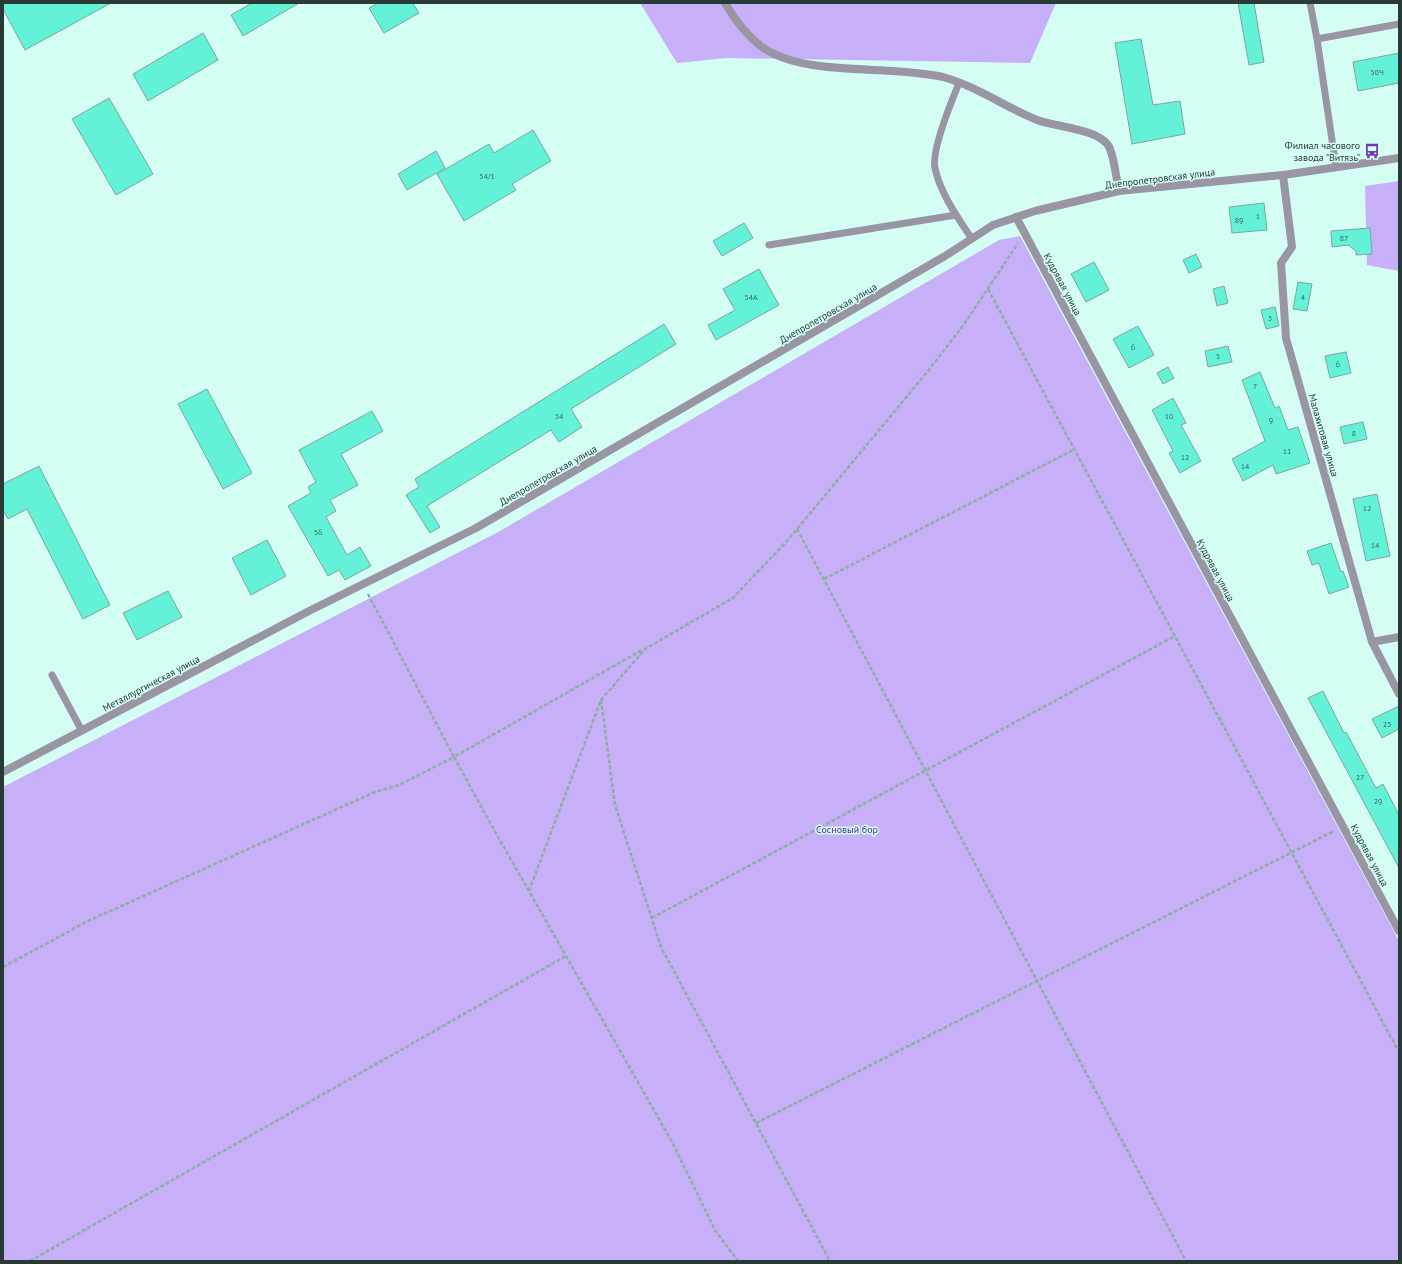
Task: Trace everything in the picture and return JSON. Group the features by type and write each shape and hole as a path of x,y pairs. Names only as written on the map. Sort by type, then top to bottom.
{"street":[{"path":"725,3 737,23 762,47 781,56 812,65 895,70 942,77 969,86 1015,111 1046,124 1098,136 1110,148 1118,191"},
{"name":"Днепропетровская улица","path":"309,611 476,528 972,239 993,225 1035,211 1118,191 1283,175 1399,158"},
{"name":"Малахитовая улица","path":"1283,175 1292,247 1281,263 1286,338 1372,642 1399,694"},
{"name":"Кудрявая улица","path":"1016,217 1399,931"},
{"name":"Металлургическая улица","path":"3,772 309,611"},
{"path":"1372,642 1399,637"}],"lane":[{"path":"1310,3 1336,167"},
{"path":"1316,38 1399,24"},
{"path":"959,83 947,112 934,166 940,183 956,215 972,239"},
{"path":"768,245 956,215"},
{"path":"52,675 82,731"}],"path":[{"path":"3,967 88,921 375,792 399,785 454,757 733,598 797,529 902,404 965,323 1019,242 1016,217"},
{"path":"988,288 1399,1052"},
{"path":"824,579 1075,449"},
{"path":"797,529 927,770 1186,1261"},
{"path":"363,584 454,757 671,1140 715,1230 738,1261"},
{"path":"652,918 1175,636"},
{"path":"529,891 601,700 645,649"},
{"path":"601,700 615,805 661,947 830,1261"},
{"path":"756,1122 1343,826"},
{"path":"30,1261 566,956"}],"green space":[{"path":"640,3 1056,3 1030,63 726,58 677,63"},
{"path":"1399,181 1399,271 1367,265 1365,186"},
{"name":"Сосновый бор","path":"1020,236 1399,941 1399,1261 3,1261 3,787 500,531 999,240"}],"building":[{"path":"3,3 111,3 25,50 3,9"},
{"path":"252,3 299,3 243,36 231,15"},
{"path":"378,3 413,3 419,13 384,33 369,8"},
{"path":"1238,3 1254,3 1264,62 1249,65"},
{"path":"203,33 218,60 148,101 133,74"},
{"path":"1141,39 1153,105 1180,101 1185,134 1132,144 1115,43"},
{"path":"1399,53 1399,83 1358,91 1353,62"},
{"path":"109,98 153,174 116,195 72,119"},
{"path":"533,130 551,161 512,184 516,190 464,221 437,174 489,144 494,153"},
{"path":"436,151 445,168 407,190 398,174"},
{"path":"1264,203 1267,230 1232,233 1229,207"},
{"path":"744,223 753,238 722,256 713,241"},
{"path":"1370,228 1372,254 1356,255 1356,251 1348,245 1332,247 1331,231"},
{"path":"1196,254 1202,267 1189,273 1183,260"},
{"path":"1094,262 1109,290 1086,302 1071,274"},
{"path":"759,269 779,305 716,340 708,325 735,310 723,289"},
{"path":"1298,282 1312,284 1307,311 1293,309"},
{"path":"1224,286 1228,303 1217,306 1213,289"},
{"path":"1275,307 1279,326 1266,329 1261,310"},
{"path":"664,324 676,344 571,409 582,427 559,442 551,430 427,506 440,527 430,533 406,495 419,487 415,479"},
{"path":"1138,326 1154,355 1129,368 1113,339"},
{"path":"1228,346 1232,362 1208,367 1205,351"},
{"path":"1346,352 1351,373 1330,378 1325,356"},
{"path":"1168,367 1174,378 1163,384 1157,373"},
{"path":"1260,372 1275,408 1279,406 1288,430 1298,427 1310,463 1276,474 1273,465 1243,481 1232,459 1265,441 1242,380"},
{"path":"207,389 252,473 223,489 178,404"},
{"path":"1173,398 1186,423 1181,425 1201,461 1180,473 1169,453 1173,451 1152,410"},
{"path":"372,411 383,431 341,454 358,485 330,500 336,511 326,517 347,555 360,547 371,566 345,580 339,570 328,576 288,506 311,493 308,487 316,482 299,450"},
{"path":"1363,422 1367,439 1344,444 1340,427"},
{"path":"39,466 110,605 83,619 27,509 8,519 3,510 3,484"},
{"path":"1377,494 1390,556 1366,561 1353,499"},
{"path":"267,540 286,576 251,595 232,558"},
{"path":"1331,543 1341,572 1343,571 1349,587 1329,594 1319,563 1312,565 1307,551"},
{"path":"168,591 182,617 137,640 123,613"},
{"path":"1323,691 1344,733 1346,732 1376,788 1383,784 1399,815 1399,868 1308,698"},
{"path":"1399,706 1399,729 1382,738 1372,719"}],"place":[{"name":"Филиал часового завода \"Витязь\"","path":"1372,151"}]}
